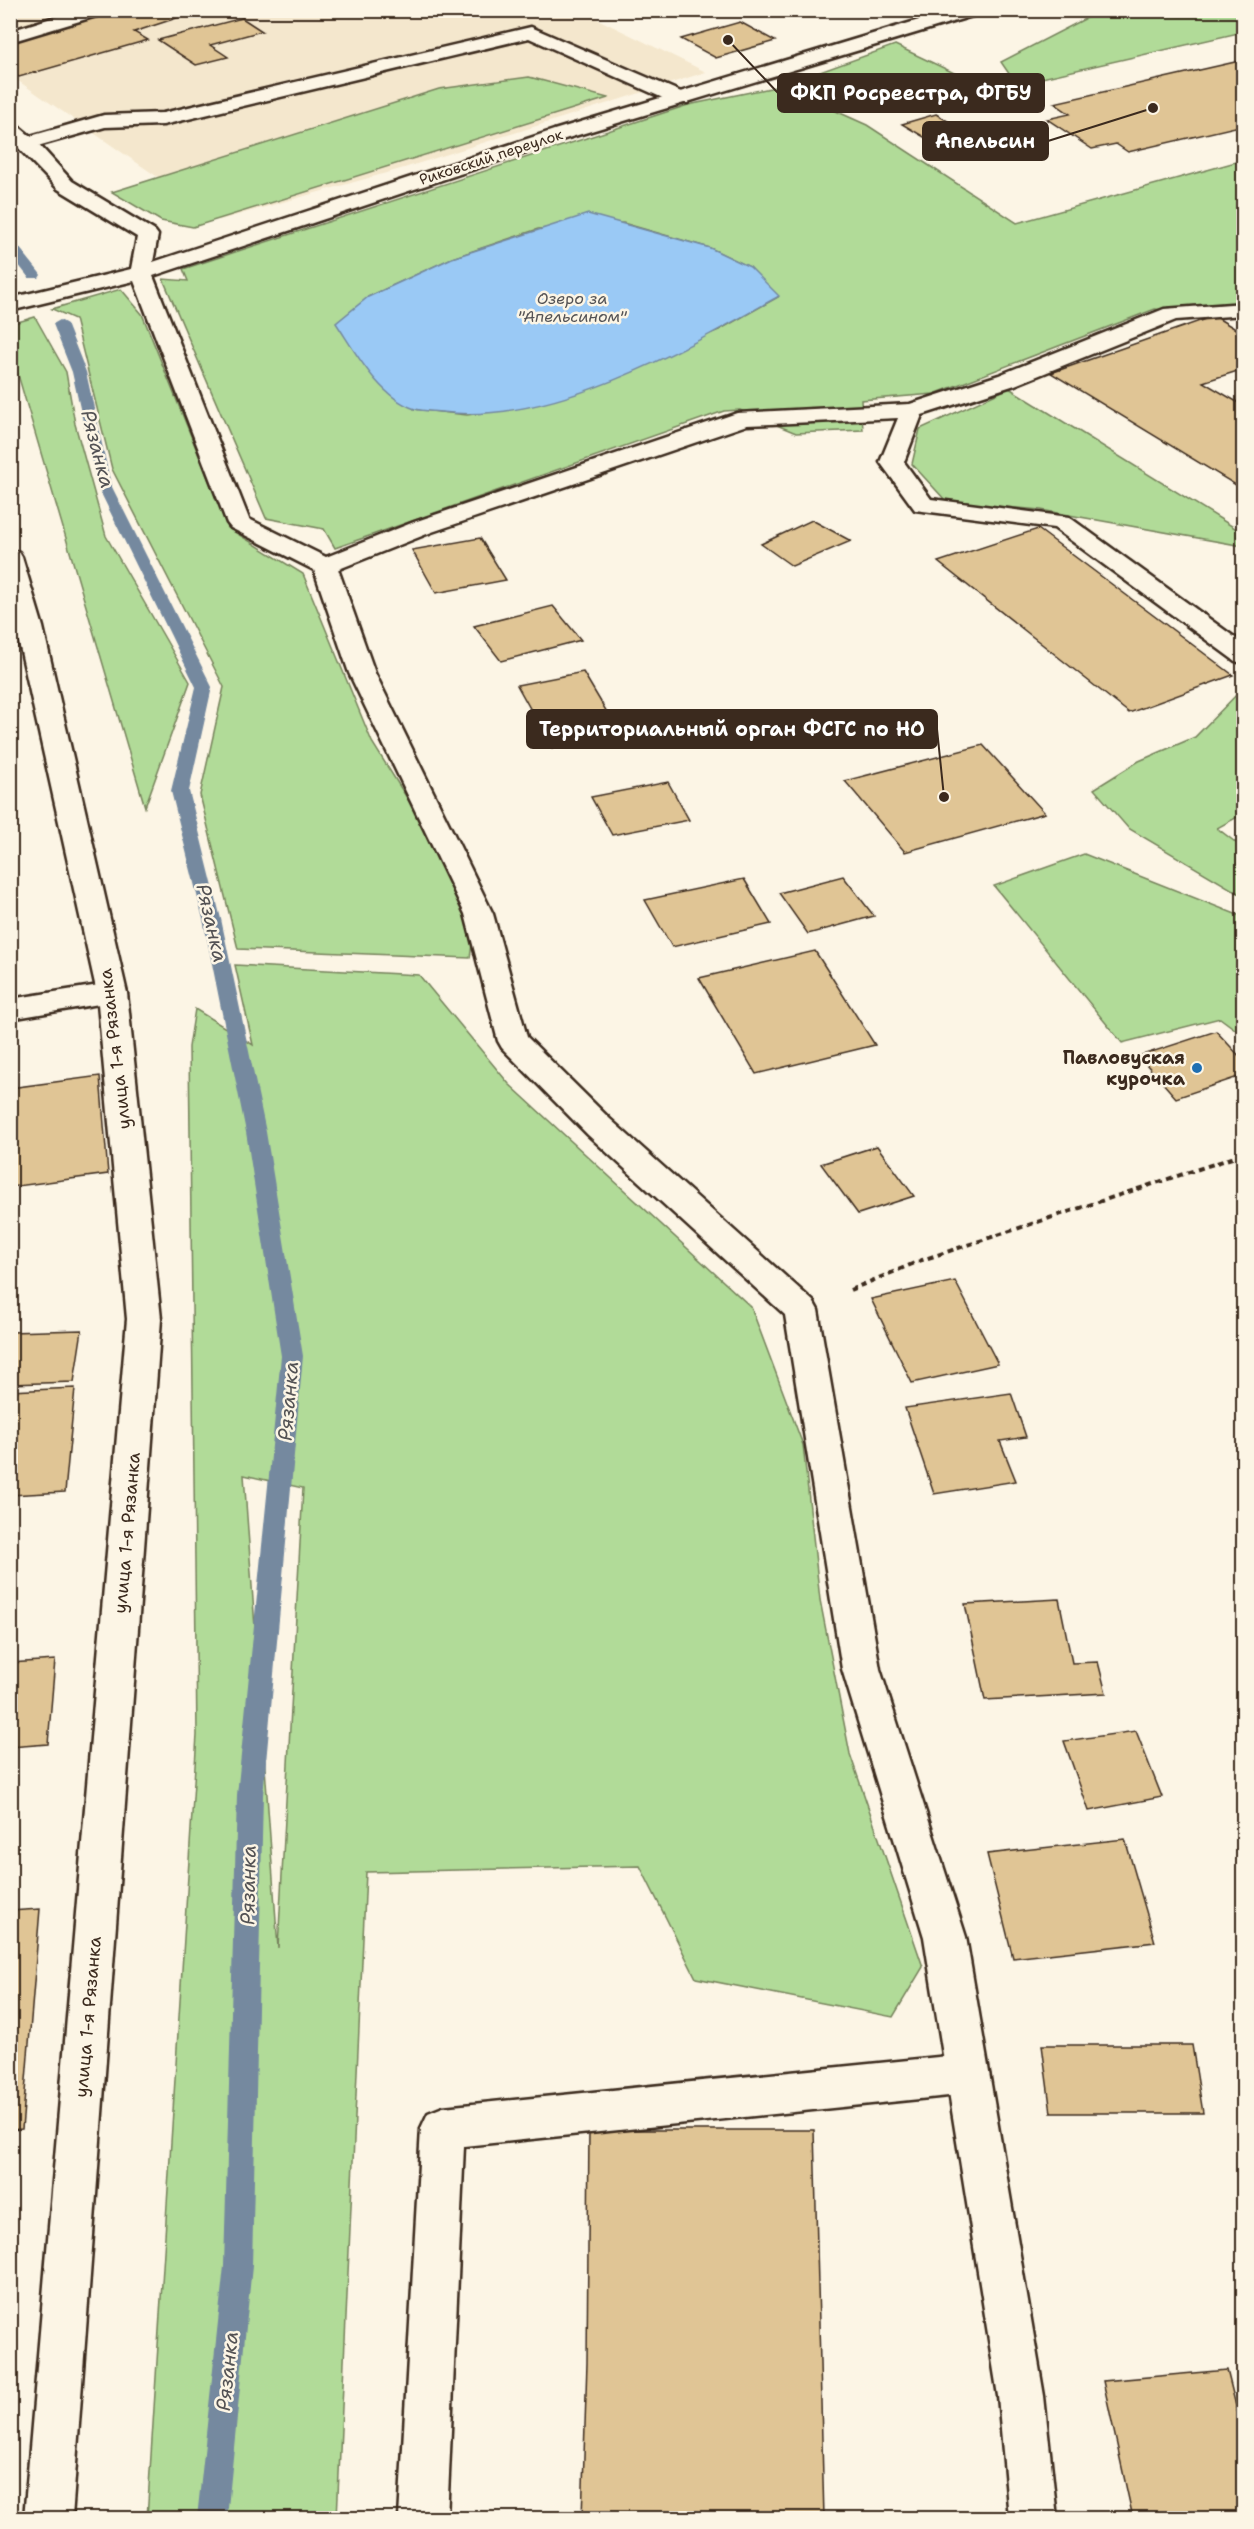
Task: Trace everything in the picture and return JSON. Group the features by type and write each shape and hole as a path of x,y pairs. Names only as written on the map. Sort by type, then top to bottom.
{"street":[{"path":"10,37 98,10"},
{"name":"Риковский переулок","path":"10,305 141,273 561,134 973,10"},
{"path":"19,136 104,121 163,120 531,32 681,99"},
{"path":"19,136 65,185 148,235 141,273 239,523 325,566 362,672 479,914 513,1041 599,1127 801,1310 861,1669 945,1937 1021,2396 1033,2518"},
{"path":"325,566 423,527 745,418 912,411 1007,380 1172,314 1244,309"},
{"path":"912,411 892,462 923,506 1061,522 1244,656"},
{"name":"улица 1-я Рязанка","path":"10,557 30,627 112,993 144,1319 48,2518"},
{"path":"10,1009 112,993"},
{"path":"423,2518 443,2128 968,2074"}],"path":[{"path":"801,1310 922,1260 1244,1154"}],"shaded area":[{"path":"10,11 581,11 706,72 404,168 220,220 11,76"}],"green space":[{"path":"1100,11 1146,11 1180,16 1208,11 1242,11 1243,32 1016,84 1001,62"},
{"path":"895,45 986,88 903,109 792,82"},
{"path":"529,77 608,98 193,227 161,221 112,192 439,89"},
{"path":"780,86 867,125 1017,223 1243,160 1243,306 1214,316 1155,309 934,394 861,400 863,430 796,433 740,410 724,411 335,548 324,529 266,518 163,279 188,281 183,269 688,105","holes":["623,223 710,248 750,267 778,297 719,330 526,407 467,415 414,409 368,297 452,258 538,229"]},
{"path":"121,289 142,314 228,528 303,574 372,742 477,910 470,958 238,949 200,795 224,687 112,469 75,319 52,309"},
{"path":"35,317 66,372 75,424 106,536 190,682 145,807 11,351 11,324"},
{"path":"1009,388 1243,533 1243,546 1041,510 947,502 912,464 920,429"},
{"path":"1243,688 1243,814 1217,828 1243,848 1243,896 1128,828 1094,789 1139,761 1195,737"},
{"path":"1084,854 1243,917 1243,1035 1220,1018 1122,1043 994,886"},
{"path":"235,965 419,975 509,1084 751,1307 803,1445 820,1600 850,1754 923,1967 893,2017 696,1978 640,1866 366,1872 337,2518 147,2518 197,1735 189,1047 195,1009 253,1045","holes":["244,1475 303,1488 278,1948"]}],"water":[{"name":"Озеро за \"Апельсином\"","path":"588,214 710,248 750,267 779,296 660,360 616,379 572,395 528,407 484,413 421,410 402,403 379,384 336,323 368,297 452,258"}],"building":[{"path":"119,10 201,10 134,32 148,40 19,77 10,71 10,43"},
{"path":"897,10 930,10 910,17"},
{"path":"242,18 262,31 210,45 228,57 196,65 158,40"},
{"path":"740,22 775,41 716,58 681,39"},
{"path":"1244,60 1244,125 1128,152 1116,144 1092,149 1047,119 1070,114 1054,103"},
{"path":"936,114 979,140 946,150 902,124"},
{"path":"1214,316 1244,334 1244,369 1203,382 1244,406 1244,490 1051,373"},
{"path":"812,520 851,541 792,566 761,544"},
{"path":"1038,529 1233,675 1129,713 938,562"},
{"path":"480,538 506,580 436,593 412,550"},
{"path":"553,606 581,640 501,661 474,626"},
{"path":"583,672 620,734 552,748 517,685"},
{"path":"983,745 1045,813 905,852 845,781"},
{"path":"668,782 689,820 612,835 591,797"},
{"path":"843,876 874,916 808,934 779,893"},
{"path":"744,879 771,924 672,947 645,900"},
{"path":"815,951 875,1045 756,1074 699,978"},
{"name":"Павловуская курочка","path":"1216,1031 1244,1061 1244,1075 1176,1098 1139,1056"},
{"path":"100,1076 108,1174 10,1187 10,1088"},
{"path":"877,1146 914,1196 858,1214 821,1164"},
{"path":"955,1281 998,1364 912,1383 871,1299"},
{"path":"82,1330 74,1382 10,1384 10,1332"},
{"path":"75,1388 65,1492 10,1495 10,1391"},
{"path":"1011,1393 1026,1437 1000,1441 1016,1481 934,1494 905,1408"},
{"path":"1059,1599 1072,1663 1098,1662 1106,1693 985,1700 965,1604"},
{"path":"55,1660 48,1744 10,1747 10,1663"},
{"path":"1136,1731 1162,1797 1089,1811 1064,1741"},
{"path":"1125,1839 1155,1942 1013,1958 987,1854"},
{"path":"40,1909 22,2129 10,2130 10,1911"},
{"path":"1042,2045 1192,2045 1203,2113 1051,2113"},
{"path":"589,2130 814,2130 824,2518 582,2518 587,2363"},
{"path":"1227,2370 1244,2438 1244,2518 1133,2518 1103,2381"}],"waterway":[{"name":"Рязанка","path":"10,245 34,275"},
{"name":"Рязанка","path":"60,324 79,372 104,485 204,687 180,791 212,919 256,1132 292,1356 250,1795 238,2266 212,2518"}],"place":[{"name":"ФКП Росреестра, ФГБУ","path":"728,40"},
{"name":"Апельсин","path":"1153,108"},
{"name":"Территориальный орган ФСГС по НО","path":"944,797"},
{"name":"Павловуская курочка","path":"1197,1068"}]}
